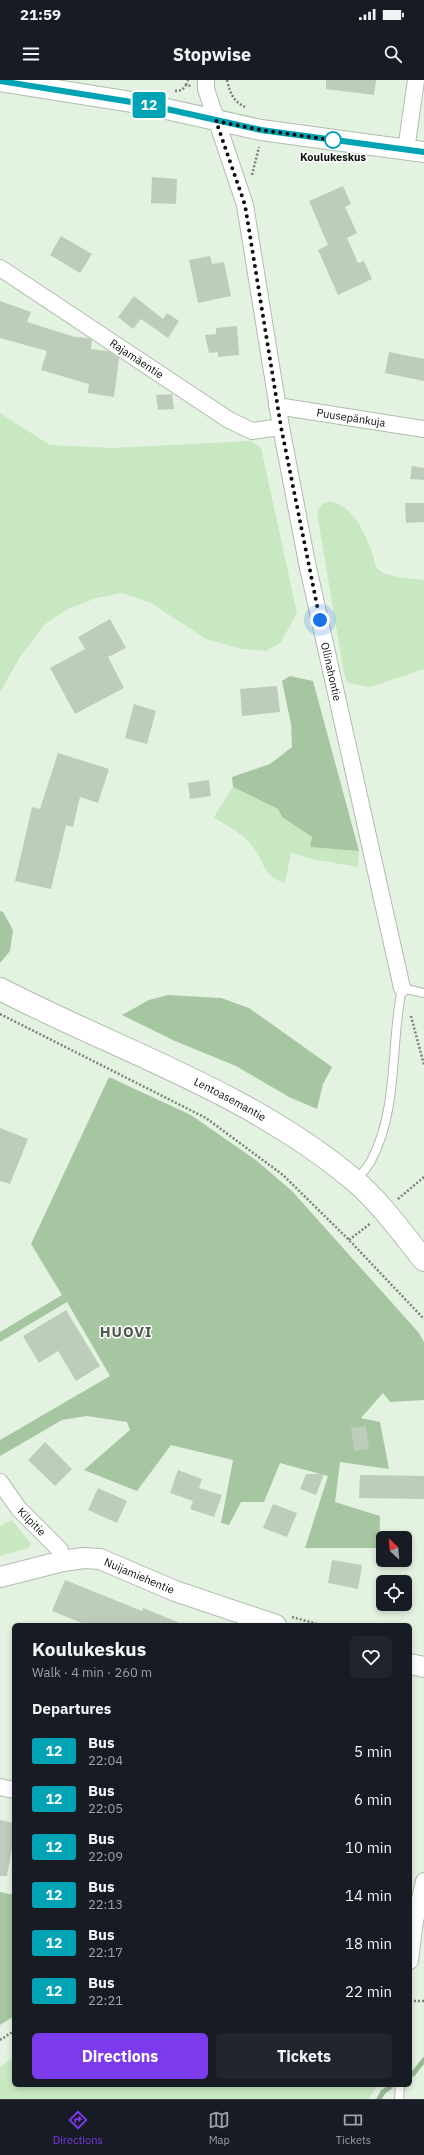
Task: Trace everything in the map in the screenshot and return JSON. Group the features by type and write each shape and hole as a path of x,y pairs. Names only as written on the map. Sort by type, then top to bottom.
{"main road":[{"name":"Lentoasemantie","path":"0,989 227,1096 299,1139 355,1181 389,1217 424,1260"}],"street":[{"path":"11,82 144,104 261,130 415,151 416,80"},
{"name":"Ollinahontie","path":"206,84 216,121 245,205 277,406 309,571 402,988"},
{"name":"Rajamäentie","path":"0,268 230,420 252,430 281,427"},
{"name":"Puusepänkuja","path":"277,406 424,429"},
{"name":"Kilpitie","path":"0,1482 19,1509 60,1550 63,1561"},
{"name":"Nuijamiehentie","path":"0,1577 63,1561 84,1558 100,1559 175,1591 270,1623"},
{"path":"412,1665 424,1668"},
{"path":"0,1788 12,1790"},
{"path":"412,1946 415,1921 424,1881"}],"lane":[{"path":"355,1181 370,1162 384,1129 390,1103 396,1014 402,988 424,993"},
{"path":"399,2099 400,2087"}],"path":[{"path":"168,90 182,90 188,80"},
{"path":"227,80 229,91 235,100 251,108"},
{"path":"186,85 206,84"},
{"path":"402,988 418,1039 424,1065"},
{"path":"0,1014 206,1118 283,1175 349,1240 424,1319"},
{"path":"394,1203 424,1177"},
{"path":"349,1240 376,1219"},
{"path":"412,2000 424,2001"},
{"path":"0,2040 12,2031"}],"green space":[{"path":"0,413 50,445 112,448 251,441 261,448 297,613 281,642 266,651 241,649 206,639 151,603 122,593 96,598 68,609 45,624 20,657 0,692"},
{"path":"329,501 344,507 356,519 379,570 388,575 424,580 424,669 370,687 348,683 344,673 317,513 321,505"},
{"path":"290,676 313,681 359,851 310,847 312,837 282,817 278,809 233,787 232,777 270,764 292,747 291,724 282,681"},
{"path":"233,787 278,809 282,817 312,837 311,847 359,851 358,867 312,859 291,853 285,883 272,877 265,869 257,853 249,842 240,834 214,817"},
{"path":"0,911 3,912 13,930 10,951 0,963"},
{"path":"168,995 221,998 249,1008 332,1067 323,1084 317,1109 289,1097 236,1066 175,1041 122,1015 149,1000"},
{"path":"109,1077 191,1115 257,1161 292,1191 419,1333 424,1342 424,1400 390,1402 383,1393 361,1418 380,1422 389,1469 340,1462 335,1502 380,1516 380,1531 376,1531 376,1548 305,1548 328,1476 280,1463 264,1502 241,1502 229,1525 221,1523 233,1460 171,1445 137,1491 84,1470 130,1430 127,1422 87,1416 62,1420 0,1456 0,1440 110,1376 67,1302 0,1342 0,1332 62,1295 31,1244"},
{"path":"12,1520 31,1544 28,1548 0,1556 0,1526"},
{"path":"0,1892 12,1895 12,2017 0,2025"},
{"path":"12,2058 12,2087 377,2087 368,2099 0,2099 0,2067"}],"building":[{"path":"326,80 376,80 374,95 326,89"},
{"path":"152,177 177,179 176,204 151,203"},
{"path":"343,186 351,204 345,207 357,233 347,238 358,263 364,261 372,279 338,295 318,250 328,245 309,201"},
{"path":"61,236 92,254 80,273 50,255"},
{"path":"210,256 212,264 224,262 231,296 198,303 189,260"},
{"path":"134,296 163,319 167,313 179,321 168,338 141,319 133,329 118,317"},
{"path":"0,301 31,312 27,322 75,337 88,338 92,340 91,349 108,351 119,358 114,397 88,393 89,384 41,370 47,351 0,338"},
{"path":"237,326 239,355 218,357 218,352 209,353 205,335 216,334 216,328"},
{"path":"389,352 424,359 424,381 385,373"},
{"path":"172,394 174,409 158,410 156,395"},
{"path":"412,466 424,468 424,480 410,479"},
{"path":"405,503 424,503 424,522 406,523"},
{"path":"110,619 126,648 108,657 124,688 75,714 50,668 85,649 78,637"},
{"path":"277,686 280,712 242,716 240,689"},
{"path":"134,704 156,711 147,744 125,738"},
{"path":"58,753 109,769 98,803 80,797 73,827 66,825 51,889 15,881 32,807 40,809"},
{"path":"209,780 211,796 190,799 188,783"},
{"path":"0,1128 28,1139 10,1184 0,1181"},
{"path":"66,1310 100,1366 76,1381 58,1351 39,1363 23,1336"},
{"path":"366,1426 369,1449 354,1451 351,1428"},
{"path":"45,1442 72,1469 55,1486 28,1460"},
{"path":"178,1470 202,1479 199,1488 222,1495 214,1517 190,1509 193,1501 170,1493"},
{"path":"306,1474 324,1474 316,1495 300,1489"},
{"path":"360,1475 424,1476 424,1499 359,1498"},
{"path":"98,1488 127,1501 117,1523 88,1510"},
{"path":"273,1504 297,1513 287,1537 263,1528"},
{"path":"332,1560 362,1565 358,1589 328,1583"},
{"path":"65,1580 142,1611 143,1608 180,1623 82,1623 52,1611"},
{"path":"0,1820 12,1823 12,1848 7,1876 0,1876"}],"waterway":[{"path":"413,2074 424,2060"},
{"path":"379,2099 383,2092 390,2087"}],"bus line":[{"name":"12","path":"0,81 144,104 261,130 424,152"}],"place":[{"name":"Koulukeskus","path":"333,140"}],"district":[{"name":"HUOVI","path":"126,1331"}],"route":[{"path":"320,620 307,563 281,427 245,205 216,121 261,130 338,141 333,140"}]}
